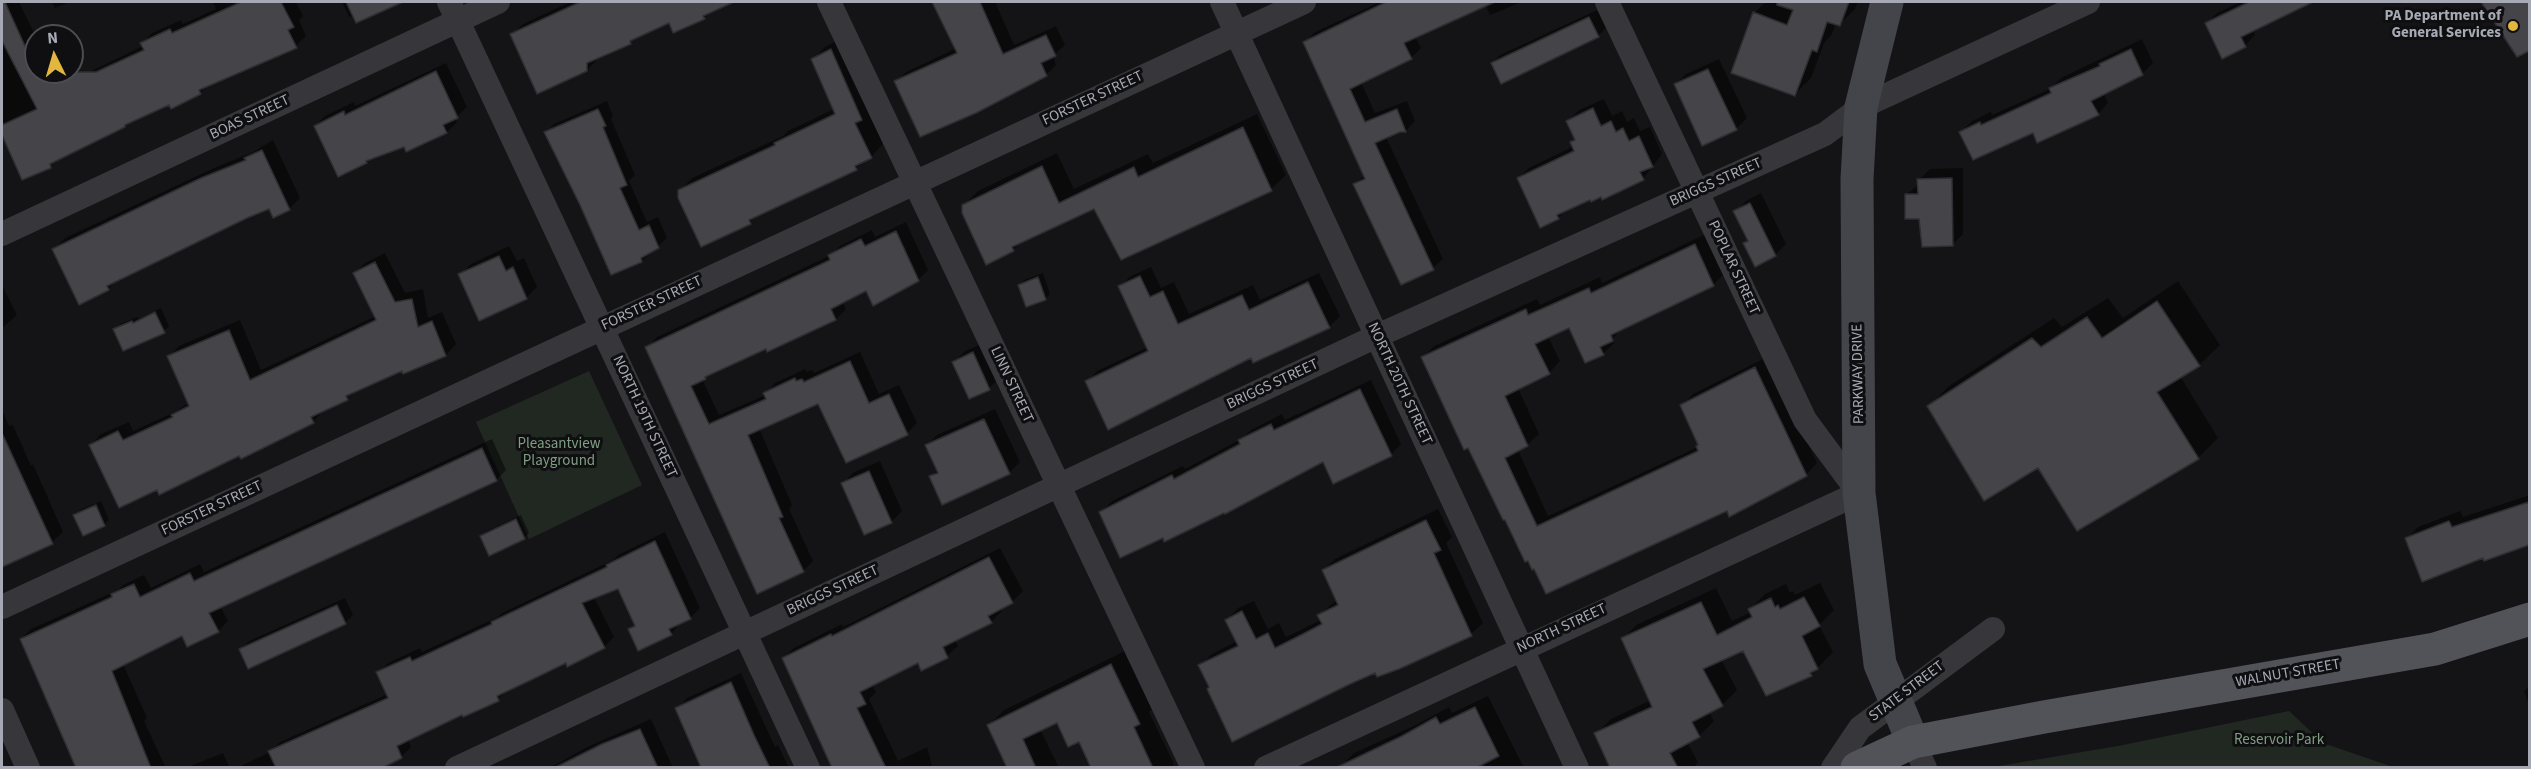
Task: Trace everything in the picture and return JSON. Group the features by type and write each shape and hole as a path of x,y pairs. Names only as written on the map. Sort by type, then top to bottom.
{"main road":[{"name":"WALNUT STREET","path":"1919,755 2044,717 2435,649 2529,619"},
{"path":"1857,768 1919,755"}],"street":[{"name":"BOAS STREET","path":"2,234 453,11 498,2"},
{"name":"LINN STREET","path":"829,2 1193,768"},
{"name":"NORTH 20TH STREET","path":"1222,2 1577,768"},
{"name":"FORSTER STREET","path":"2,607 1304,2"},
{"name":"POPLAR STREET","path":"1607,2 1805,420 1859,493"},
{"name":"PARKWAY DRIVE","path":"1887,2 1861,107 1857,179 1859,493 1880,664 1894,703 1919,755"},
{"name":"BRIGGS STREET","path":"457,768 1377,336 1825,134 1861,107 2088,2"},
{"name":"NORTH 19TH STREET","path":"453,11 808,768"},
{"name":"NORTH STREET","path":"1266,768 1859,493"},
{"name":"STATE STREET","path":"1833,768 1860,728 1993,629"},
{"path":"2,710 28,768"}],"green space":[{"name":"Pleasantview Playground","path":"589,371 642,485 529,539 476,422"},
{"name":"Reservoir Park","path":"2289,711 2323,743 2393,767 1993,767 2118,746"}],"building":[{"path":"2,2 5,2 24,44 24,84 2,41"},
{"path":"241,2 281,2 294,27 288,30 297,48 199,90 201,94 171,109 169,105 125,125 50,164 51,168 22,180 2,135 2,125 37,109 24,84 84,84 84,72 96,72 144,50 140,43 170,29 172,33"},
{"path":"346,2 403,2 356,23"},
{"path":"580,2 734,2 703,16 705,19 673,33 669,23 630,41 631,44 587,63 587,71 537,94 510,34"},
{"path":"932,2 980,2 1003,54 1046,35 1056,56 1041,63 1047,76 976,113 920,137 894,81 957,53"},
{"path":"1386,2 1495,2 1404,43 1412,59 1350,89 1365,122 1397,109 1406,132 1400,132 1375,143 1434,270 1401,285 1353,184 1365,179 1303,42"},
{"path":"1777,2 1849,2 1840,26 1827,22 1817,52 1812,50 1795,96 1731,73 1753,12 1787,25 1793,10 1777,5"},
{"path":"2249,2 2313,2 2241,37 2246,47 2222,59 2205,23"},
{"name":"PA Department of General Services","path":"2481,2 2529,2 2529,51 2517,57"},
{"path":"1589,17 1599,37 1501,84 1491,63"},
{"path":"831,49 862,120 855,123 872,158 855,166 857,170 749,220 751,224 701,247 678,198 678,190 835,114 811,59"},
{"path":"2131,49 2143,75 2091,101 2099,115 2037,143 2033,133 1973,160 1959,132 1980,122 1981,125 2051,93 2049,88 2100,66 2099,64"},
{"path":"1708,69 1737,130 1702,146 1674,84"},
{"path":"436,71 458,118 443,125 447,133 406,152 404,147 366,161 367,163 338,177 314,126 344,111 345,115"},
{"path":"1593,108 1601,126 1611,121 1616,132 1623,128 1629,141 1639,136 1653,167 1640,172 1644,180 1602,200 1601,197 1591,202 1590,200 1557,215 1559,219 1540,228 1517,178 1574,151 1570,142 1575,140 1566,121"},
{"path":"598,109 627,185 620,188 639,230 649,225 659,248 641,258 642,262 611,275 544,132"},
{"path":"1243,127 1272,191 1121,260 1094,209 1012,247 1014,251 986,265 962,213 962,205 1042,166 1059,203 1134,167 1138,177"},
{"path":"262,150 290,210 273,218 269,209 247,218 107,286 109,290 79,305 52,249 201,178 246,160 244,158"},
{"path":"1952,178 1953,246 1922,247 1919,219 1905,219 1905,194 1918,194 1917,179"},
{"path":"1750,203 1776,256 1755,267 1743,243 1748,241 1733,211"},
{"path":"896,231 919,281 873,306 866,291 831,309 836,320 767,352 766,349 705,377 706,379 691,386 709,424 766,399 763,393 795,378 796,381 802,379 804,382 850,361 869,403 889,394 908,435 846,463 818,404 748,435 783,517 779,518 804,572 757,594 645,347 830,260 828,255 861,239 865,246"},
{"path":"1695,244 1714,286 1611,335 1613,341 1600,347 1604,355 1585,363 1569,328 1535,344 1550,374 1505,396 1528,446 1505,458 1537,526 1698,451 1696,446 1698,445 1680,405 1755,367 1807,476 1729,517 1727,511 1546,594 1534,569 1532,570 1528,561 1525,562 1468,448 1464,450 1421,357 1526,309 1528,315 1589,288 1591,293"},
{"path":"499,256 506,271 513,267 527,299 479,321 458,274"},
{"path":"375,262 395,302 412,299 418,327 432,321 446,356 403,374 402,371 346,396 348,400 311,417 314,423 241,459 239,456 159,495 157,490 119,508 89,445 118,431 123,440 173,417 171,415 189,406 167,356 229,330 250,380 376,320 353,273"},
{"path":"1140,276 1150,297 1163,291 1178,324 1242,295 1249,310 1308,282 1330,328 1253,363 1251,358 1108,430 1085,381 1148,351 1118,286"},
{"path":"1038,277 1046,300 1026,307 1018,285"},
{"path":"2157,301 2200,366 2157,392 2199,459 2077,531 2038,468 1984,501 1927,406 2032,338 2041,347 2087,317 2102,338"},
{"path":"155,312 165,333 123,351 113,329 132,321 133,323"},
{"path":"973,352 990,390 969,399 952,362"},
{"path":"1360,389 1392,456 1333,484 1323,462 1225,514 1164,542 1163,538 1120,558 1099,512 1172,475 1174,479 1240,444 1238,440 1271,424 1274,430"},
{"path":"984,419 1010,474 942,505 929,476 938,473 925,445"},
{"path":"2,433 53,544 2,567"},
{"path":"482,448 497,481 209,613 219,632 187,647 182,636 112,671 151,768 76,768 20,639 112,597 111,594 134,584 140,597 190,573 194,581"},
{"path":"869,471 892,523 864,535 841,483"},
{"path":"2529,502 2529,545 2484,561 2483,558 2422,582 2405,538 2449,521 2452,527"},
{"path":"96,505 105,526 83,536 73,515"},
{"path":"516,519 525,539 489,556 480,536"},
{"path":"1426,520 1441,550 1434,553 1472,636 1399,669 1377,677 1375,673 1350,684 1232,742 1198,665 1238,646 1225,620 1242,611 1256,639 1268,633 1275,648 1322,624 1317,615 1338,605 1322,570"},
{"path":"655,541 691,619 669,629 672,635 638,651 628,629 635,626 618,589 582,603 605,648 567,667 566,663 497,696 499,701 463,717 462,715 397,746 402,758 382,768 276,768 268,751 388,698 376,672 410,657 412,661 492,624 491,622 607,567 606,565"},
{"path":"989,557 1013,603 988,616 992,623 943,647 948,658 921,671 918,663 860,692 866,704 857,708 886,768 832,768 782,658 831,634 832,636"},
{"path":"1804,597 1820,626 1802,636 1818,669 1810,673 1812,676 1766,696 1743,651 1703,669 1723,706 1692,722 1700,737 1670,753 1678,768 1610,768 1594,733 1652,707 1621,638 1701,602 1717,635 1752,617 1748,609 1771,598 1775,607 1778,605 1780,609"},
{"path":"337,605 346,624 248,669 239,649"},
{"path":"1111,664 1140,724 1134,727 1153,768 1091,768 1079,742 1068,747 1057,723 1023,739 1036,768 1007,768 987,725"},
{"path":"731,682 770,768 701,768 675,708"},
{"path":"1475,707 1499,756 1476,768 1335,768 1436,717 1440,724"},
{"path":"640,729 658,768 554,768 602,744"}],"place":[{"name":"PA Department of General Services","path":"2513,26"}]}
